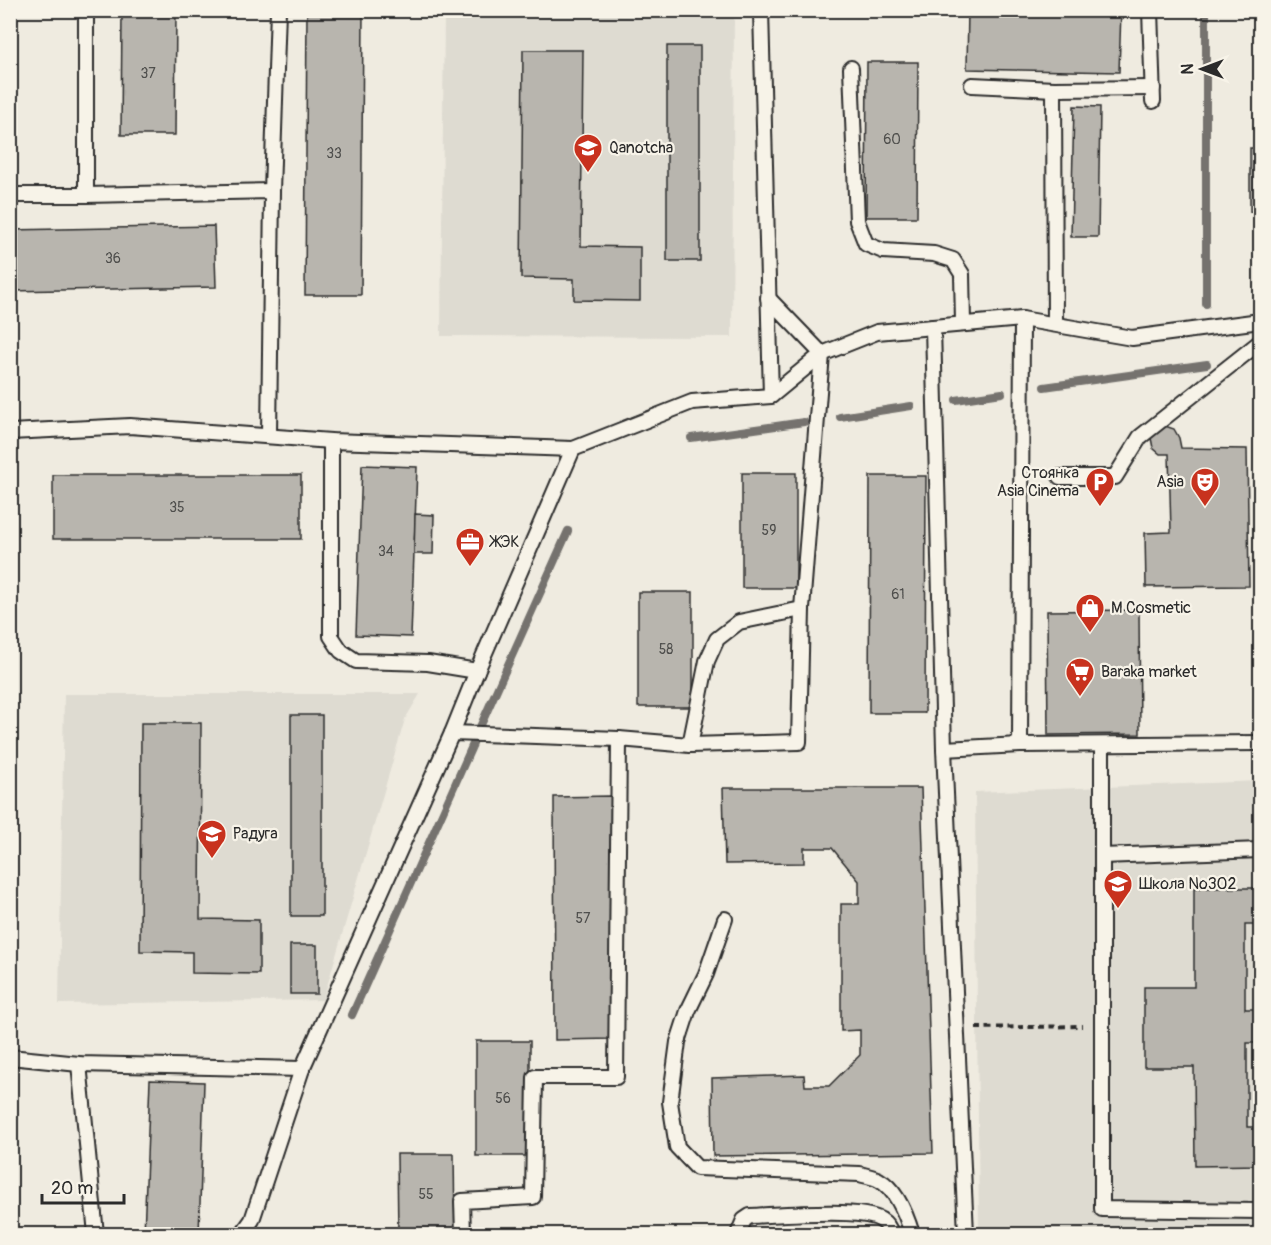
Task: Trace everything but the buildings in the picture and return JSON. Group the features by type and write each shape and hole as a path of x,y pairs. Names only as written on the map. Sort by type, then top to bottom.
{"lane":[{"path":"86,10 86,195"},
{"path":"269,435 272,191 278,10"},
{"path":"761,10 771,396"},
{"path":"972,85 1153,94 1150,10"},
{"path":"851,68 857,221 866,244 883,251 934,254 953,260 962,274 963,323"},
{"path":"1054,89 1055,324"},
{"path":"10,195 272,191"},
{"path":"452,734 619,739 690,745 799,742 802,609 822,354 768,298"},
{"path":"1020,745 1022,319"},
{"path":"10,432 130,426 331,441 573,449 692,402 771,396 822,354 877,332 1022,319 1132,338 1260,321"},
{"path":"933,327 944,749 966,1234"},
{"path":"1060,477 1115,477 1140,437 1260,342"},
{"path":"331,441 331,636 341,651 356,662 428,663 477,671"},
{"path":"242,1234 252,1220 302,1069 452,734 573,449"},
{"path":"690,745 707,662 717,639 739,622 802,609"},
{"path":"463,1234 462,1201 533,1197 535,1077 616,1077 619,739"},
{"path":"944,749 1020,745 1260,743"},
{"path":"1102,745 1102,1209 1260,1211"},
{"path":"1102,856 1260,850"},
{"path":"725,919 706,974 688,1011 678,1042 670,1102 677,1147 697,1168 860,1174 878,1179 885,1184 904,1210 912,1234"},
{"path":"10,1057 79,1064 302,1069"},
{"path":"79,1064 96,1234"},
{"path":"738,1234 744,1220 750,1216 854,1213 879,1219 890,1229 891,1234"}],"path":[{"path":"957,1028 1102,1026"}],"shaded area":[{"name":"Qanotcha","path":"444,11 734,11 732,337 441,336"},
{"name":"Радуга","path":"64,694 420,694 405,719 323,1000 59,1004"},
{"name":"Школа №302","path":"1260,781 1260,1234 979,1234 975,792"}],"waterway":[{"path":"1206,10 1206,304"},
{"path":"1044,387 1207,364"},
{"path":"956,400 1002,393"},
{"path":"840,417 911,406"},
{"path":"691,438 804,422"},
{"path":"480,727 568,531"},
{"path":"352,1015 473,744"}],"place":[{"name":"Qanotcha","path":"588,174"},
{"name":"Стоянка Asia Cinema","path":"1100,508"},
{"name":"Asia","path":"1205,508"},
{"name":"ЖЭК","path":"470,568"},
{"name":"M Cosmetic","path":"1090,634"},
{"name":"Baraka market","path":"1080,698"},
{"name":"Радуга","path":"212,860"},
{"name":"Школа №302","path":"1118,910"}]}
